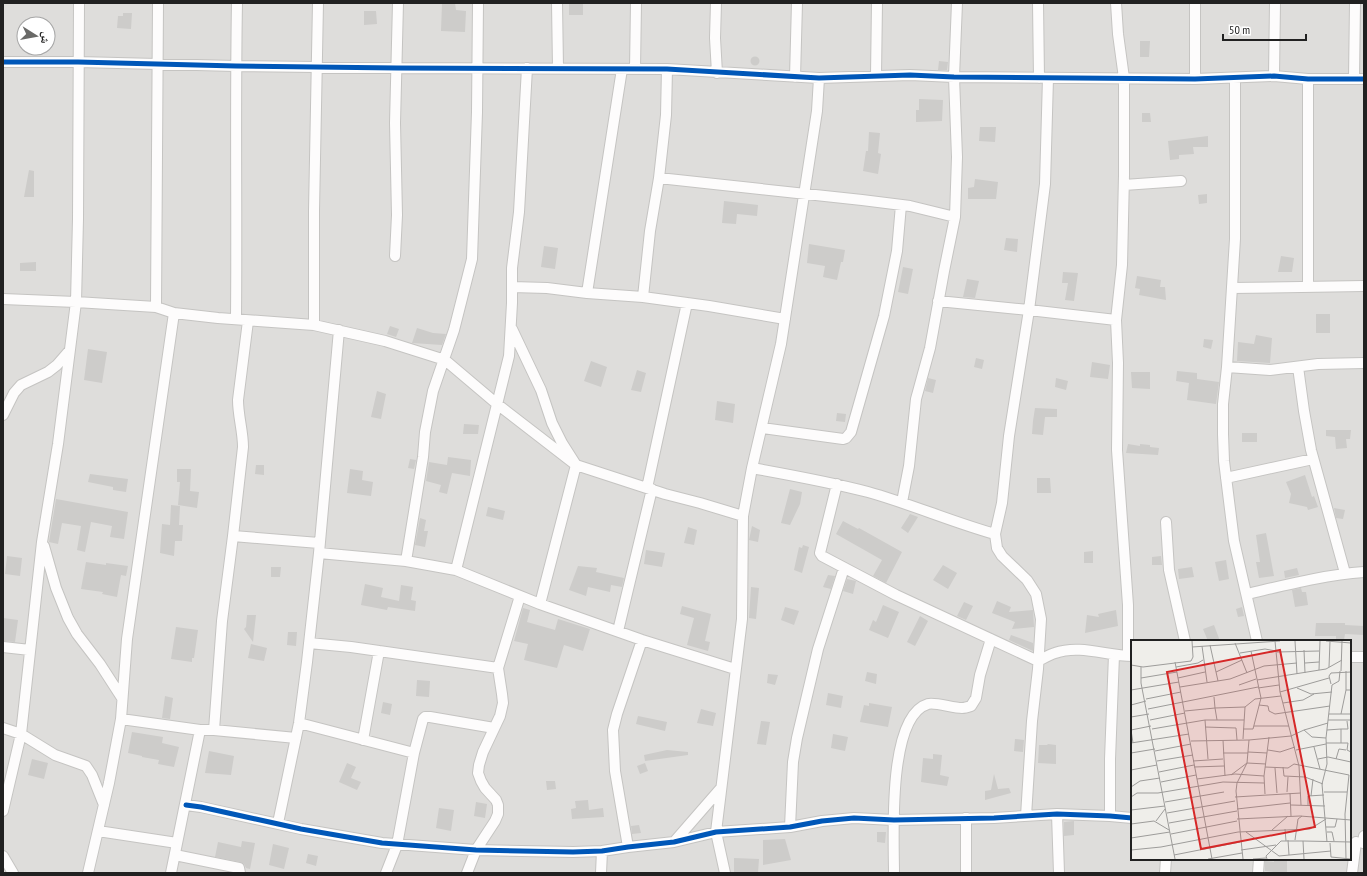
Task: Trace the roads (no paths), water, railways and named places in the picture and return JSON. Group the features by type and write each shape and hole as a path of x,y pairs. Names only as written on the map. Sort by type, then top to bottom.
{"street":[{"path":"3,811 21,734 42,542 58,444 76,302 79,3"},
{"path":"156,307 158,3"},
{"path":"236,320 237,218 235,144 237,3"},
{"path":"314,325 314,211 318,3"},
{"path":"395,256 397,215 395,123 398,3"},
{"path":"406,561 423,457 425,432 433,390 445,360 456,324 472,259 478,68 478,3"},
{"path":"557,3 558,68"},
{"path":"635,69 636,3"},
{"path":"716,3 715,38 717,73"},
{"path":"795,77 797,3"},
{"path":"876,75 877,3"},
{"path":"902,502 909,466 916,399 930,348 955,217 957,157 954,78 957,3"},
{"path":"1026,816 1032,721 1041,619 1036,594 1027,580 1002,556 997,548 995,534 1002,503 1009,436 1029,310 1045,184 1044,78 1038,3"},
{"path":"1038,661 1055,652 1070,650 1130,656 1128,605 1117,450 1118,364 1116,320 1122,265 1124,78 1118,34 1116,3"},
{"path":"1194,79 1195,3"},
{"path":"1274,76 1275,3"},
{"path":"3,62 157,63 236,66 397,68 667,69 819,78 910,75 954,78 1194,79 1274,76 1308,79 1359,79 1355,3"},
{"path":"456,570 509,356 512,268 519,212 527,68"},
{"path":"587,293 622,69"},
{"path":"643,297 650,231 659,178 666,115 667,69"},
{"path":"725,873 716,832 742,619 743,516 752,468 785,319 817,111 819,78"},
{"path":"1235,78 1236,239 1223,404 1223,434 1226,478 1234,541 1257,640"},
{"path":"1308,79 1308,286"},
{"path":"659,178 900,205 955,217"},
{"path":"1124,185 1181,181"},
{"path":"762,428 843,439 846,438 850,432 884,316 897,251 900,205"},
{"path":"1232,288 1364,286"},
{"path":"512,287 547,288 587,293 643,297 785,319"},
{"path":"3,299 156,307 174,313 236,320 314,325 385,341 445,360 497,404 576,465 743,516"},
{"path":"938,301 1116,320"},
{"path":"618,631 650,488 687,303"},
{"path":"88,873 104,805 121,719 127,639 174,313"},
{"path":"214,730 222,621 243,447 238,400 248,320"},
{"path":"511,327 541,390 555,430 576,465 540,604"},
{"path":"278,823 299,723 309,643 319,554 339,330"},
{"path":"3,415 14,393 21,385 48,372 57,365 70,350"},
{"path":"1227,368 1270,370 1339,363 1364,363"},
{"path":"1298,367 1313,459 1345,573"},
{"path":"1226,478 1313,459"},
{"path":"752,468 837,484 902,502 963,525 995,534"},
{"path":"837,484 820,553 822,556 896,595 1038,661"},
{"path":"1166,522 1169,570 1185,640"},
{"path":"233,536 319,543"},
{"path":"42,542 56,588 68,618 81,640 100,664 122,698"},
{"path":"319,554 406,561 456,570 540,604 642,640 735,669"},
{"path":"790,827 793,762 797,738 818,649 844,568"},
{"path":"1247,594 1297,582 1345,573 1364,572"},
{"path":"467,873 476,850 498,814 498,805 496,800 485,788 478,773 480,759 500,716 503,703 498,668 520,596"},
{"path":"894,873 895,786 900,746 906,726 917,711 929,703 961,708 971,706 976,698 980,675 991,639"},
{"path":"628,847 615,771 613,730 642,640"},
{"path":"309,643 379,651 498,668"},
{"path":"3,647 30,650"},
{"path":"363,740 379,651"},
{"path":"1110,816 1110,759 1114,655"},
{"path":"1351,657 1364,657"},
{"path":"386,873 397,845 414,752 423,719 425,717 430,717 494,728"},
{"path":"121,719 200,730 296,738"},
{"path":"299,723 414,752"},
{"path":"3,728 21,734 55,754 86,766 92,775 104,805"},
{"path":"171,873 200,730"},
{"path":"674,842 721,788"},
{"path":"186,805 301,829 397,845 476,850 573,852 602,851 674,842 716,832 790,827 822,821 854,818 894,820 1057,814 1131,818"},
{"path":"1057,814 1059,873"},
{"path":"966,818 966,873"},
{"path":"98,831 176,843"},
{"path":"1352,873 1359,841"},
{"path":"601,873 602,851"},
{"path":"174,855 239,868 240,873"},
{"path":"3,856 13,873"},
{"path":"1165,873 1166,860"},
{"path":"1258,873 1259,860"}]}
